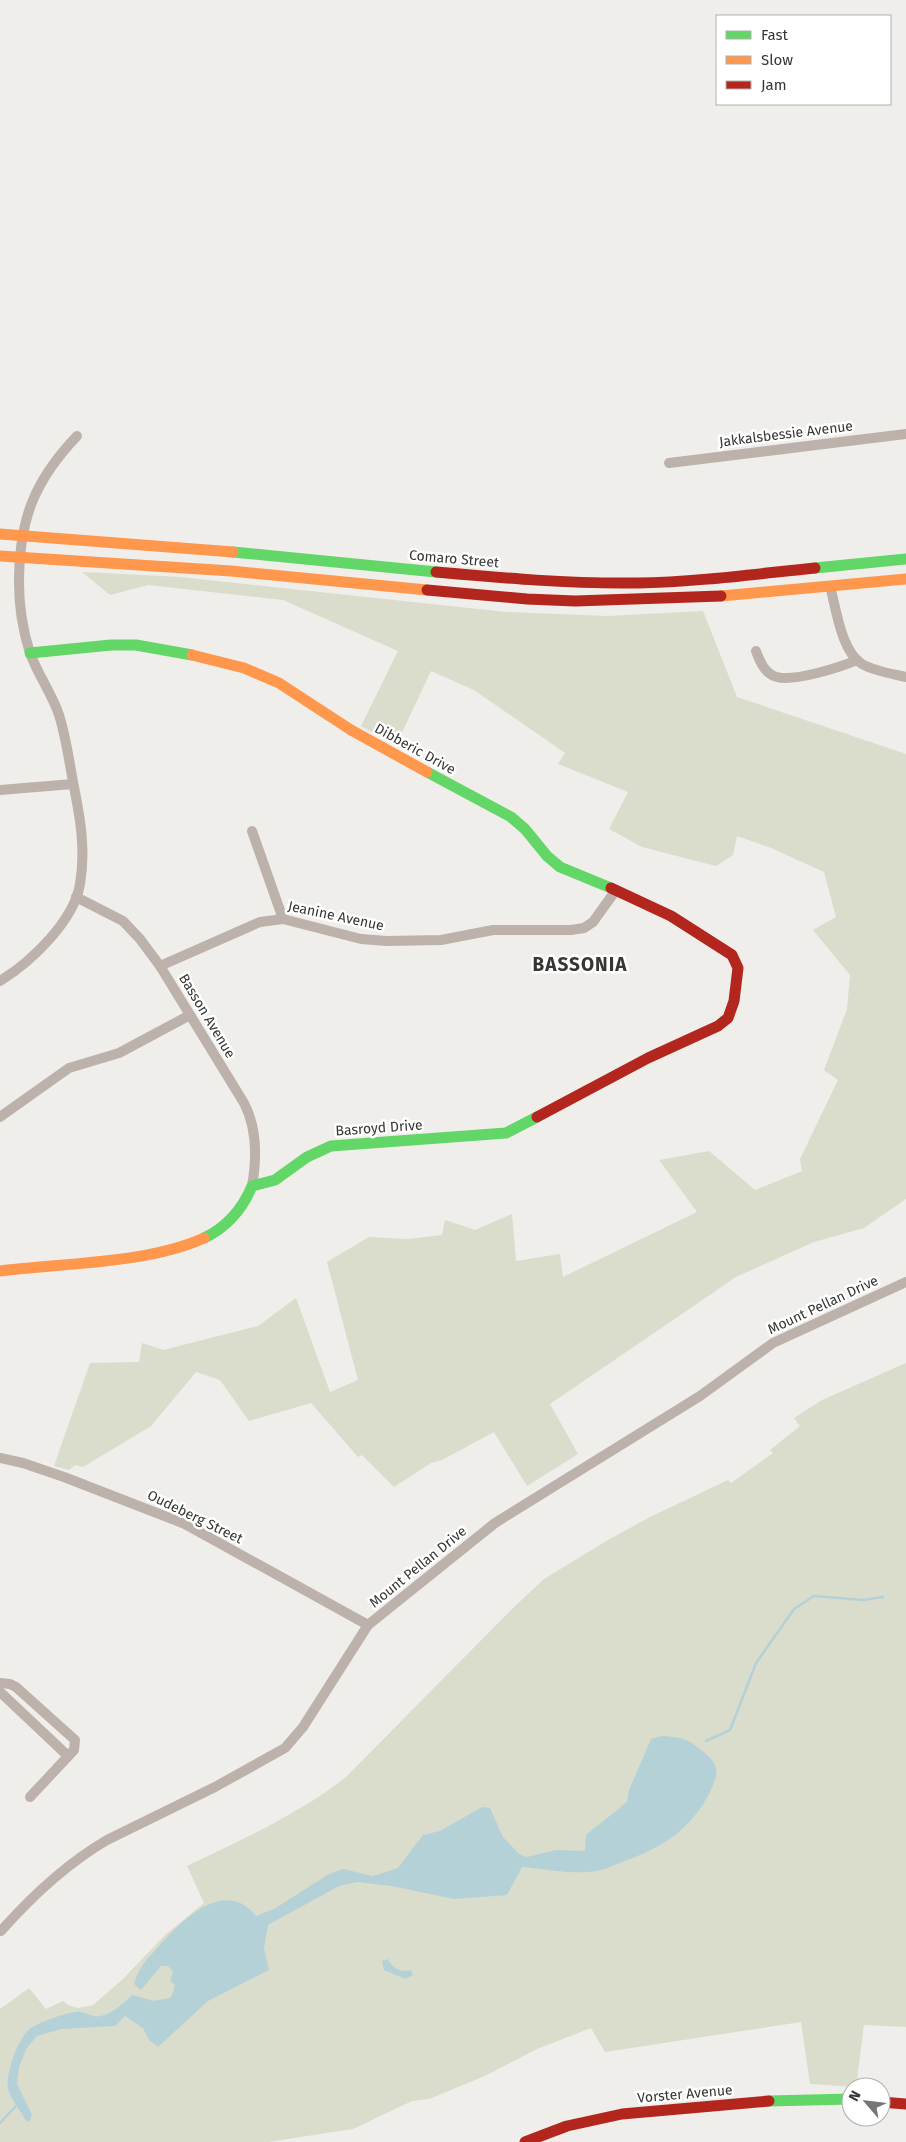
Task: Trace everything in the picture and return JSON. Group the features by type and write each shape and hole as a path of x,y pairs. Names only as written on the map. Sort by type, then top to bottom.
{"street":[{"name":"Jakkalsbessie Avenue","path":"669,463 906,434"},
{"path":"0,981 25,964 45,945 76,897 80,886 83,849 81,826 60,718 30,653 21,611 19,559 21,536 34,497 43,480 78,436"},
{"name":"Comaro Street","path":"0,534 177,546 519,580 579,584 639,583 713,578 906,559"},
{"path":"0,556 19,559 231,571 527,599 572,601 657,601 906,579"},
{"path":"830,586 846,645 857,660 865,665 906,678"},
{"name":"Dibberic Drive","path":"30,653 111,645 136,645 179,652 263,675 298,694 338,722 389,752 440,781 511,817 525,829 547,856 560,867 616,890 671,916 727,951 737,962 738,977"},
{"path":"756,651 766,670 779,678 822,672 857,660"},
{"path":"0,790 73,784"},
{"path":"252,830 283,918"},
{"name":"Jeanine Avenue","path":"160,966 260,922 283,918 361,939 380,941 441,940 494,930 571,930 584,928 593,922 616,890"},
{"name":"Basson Avenue","path":"76,897 127,924 160,966 244,1103 252,1120 255,1157 252,1186"},
{"name":"Basroyd Drive","path":"252,1186 274,1180 316,1152 338,1144 506,1133 648,1058 724,1023 732,1008 738,977"},
{"path":"0,1117 69,1068 119,1053 190,1015"},
{"path":"0,1271 149,1254 193,1242 216,1232 232,1220 245,1202 252,1186"},
{"name":"Mount Pellan Drive","path":"1,1931 40,1890 84,1853 285,1748 303,1727 368,1625 495,1523 700,1396 773,1343 906,1282"},
{"name":"Oudeberg Street","path":"0,1458 11,1459 56,1474 185,1524 368,1625"},
{"path":"0,1683 16,1687 75,1740 74,1750 30,1797"},
{"path":"0,1692 68,1756"},
{"name":"Vorster Avenue","path":"525,2142 567,2126 622,2114 770,2101 841,2099"},
{"path":"891,2103 906,2104"}],"green space":[{"path":"82,572 180,577 506,612 608,616 703,611 737,697 906,754 906,1199 864,1228 814,1242 736,1277 550,1404 578,1454 527,1486 494,1432 442,1460 431,1463 394,1487 362,1455 358,1457 311,1403 249,1421 220,1380 196,1372 151,1426 83,1467 75,1465 69,1470 54,1466 90,1363 139,1362 142,1343 163,1350 258,1326 296,1298 330,1392 358,1380 327,1262 369,1237 408,1239 442,1235 445,1220 475,1230 512,1214 516,1261 560,1254 563,1277 697,1212 659,1160 709,1151 755,1190 802,1171 800,1159 838,1080 824,1070 847,1009 850,975 813,930 836,917 824,872 771,848 737,836 733,855 716,866 642,847 609,829 628,792 558,764 565,753 474,690 431,671 396,745 361,726 398,651 283,600 148,585 110,595"},
{"path":"906,1363 906,2027 864,2025 857,2077 841,2077 841,2086 810,2084 801,2022 605,2052 591,2028 537,2049 487,2075 429,2099 412,2101 353,2129 268,2142 0,2142 0,2009 29,1988 46,2009 63,2001 68,2005 78,2008 93,2005 123,1979 165,1935 204,1903 187,1866 308,1804 345,1778 544,1579 652,1516 728,1480 731,1483 773,1453 770,1450 800,1426 794,1418 822,1400"}],"water":[{"path":"662,1736 690,1742 711,1758 716,1766 716,1775 711,1790 695,1816 663,1843 637,1856 597,1871 569,1872 522,1867 507,1895 454,1899 392,1886 357,1882 339,1886 268,1925 264,1949 269,1970 208,2001 158,2047 149,2040 143,2028 125,2016 115,2026 61,2029 37,2036 26,2049 19,2067 17,2084 32,2115 30,2120 27,2122 13,2100 8,2086 10,2068 21,2040 31,2028 64,2014 84,2012 93,2016 104,2015 114,2010 132,1995 154,2001 170,1998 175,1985 170,1981 173,1972 168,1966 161,1966 141,1990 134,1984 136,1978 144,1963 168,1936 204,1907 218,1901 231,1901 244,1905 256,1916 274,1909 329,1874 343,1869 373,1876 398,1868 423,1835 440,1831 482,1807 490,1808 503,1837 519,1854 527,1857 556,1850 585,1851 586,1835 627,1802 629,1790 651,1739"},
{"path":"388,1959 394,1967 404,1971 411,1970 413,1975 405,1979 384,1970 382,1961"}],"waterway":[{"path":"706,1741 730,1730 756,1663 794,1609 814,1596 863,1600 883,1597"},
{"path":"0,2123 17,2105"}],"traffic: fast":[{"path":"233,552 436,572"},
{"path":"815,568 906,559"},
{"path":"30,653 111,645 136,645 192,655"},
{"path":"427,772 511,817 525,829 547,856 560,867 611,888"},
{"path":"204,1238 220,1229 233,1217 244,1203 252,1186 275,1180 307,1157 331,1146 506,1133 537,1117"},
{"path":"769,2101 841,2099"}],"traffic: slow":[{"path":"0,534 233,552"},
{"path":"0,556 231,571 427,590"},
{"path":"721,596 906,579"},
{"path":"192,655 244,668 279,683 351,730 427,772"},
{"path":"0,1271 131,1258 181,1247 204,1238"}],"traffic: jam":[{"path":"436,572 562,582 637,583 704,579 815,568"},
{"path":"427,590 527,599 575,601 721,596"},
{"path":"537,1117 648,1058 718,1026 728,1018 734,1001 738,968 732,955 671,916 611,888"},
{"path":"525,2142 567,2126 622,2114 769,2101"},
{"path":"891,2103 906,2104"}],"district":[{"name":"BASSONIA","path":"580,964"}]}
